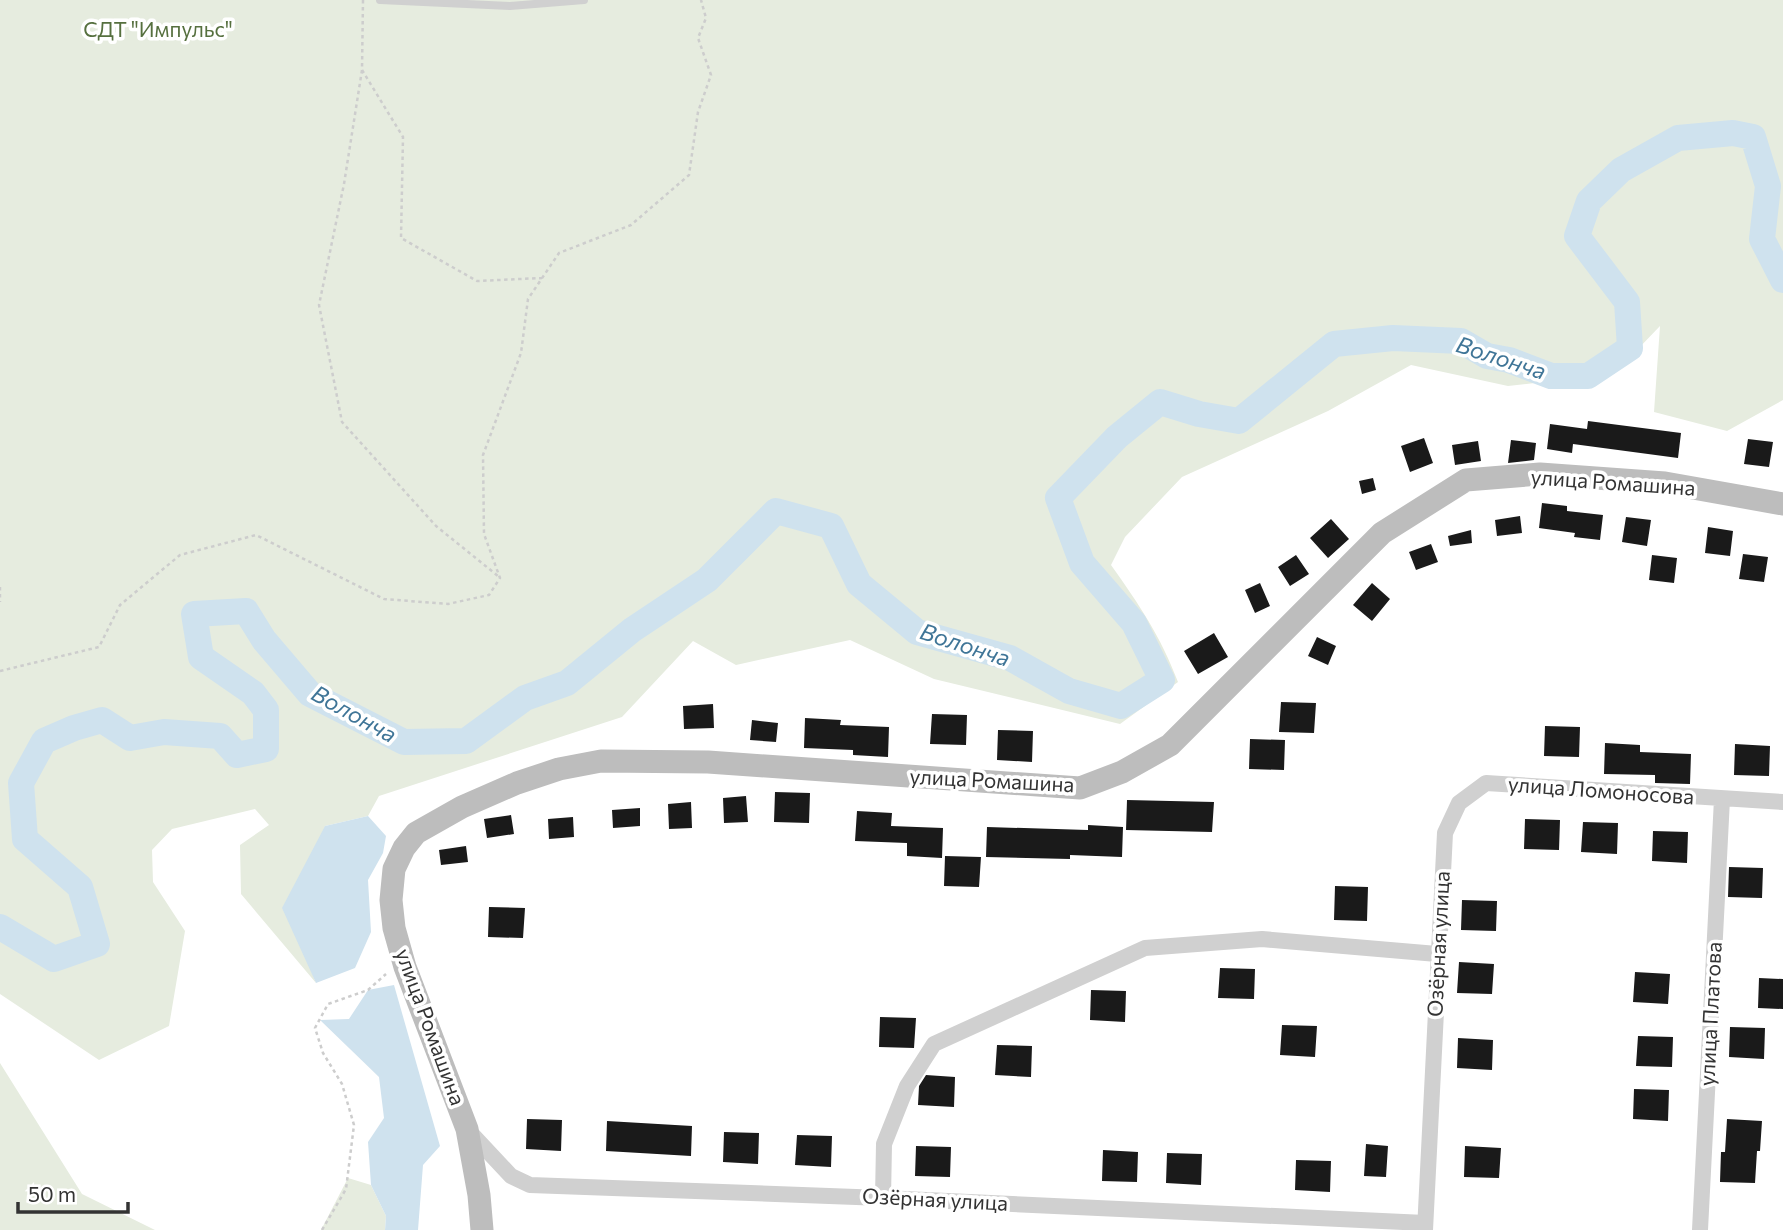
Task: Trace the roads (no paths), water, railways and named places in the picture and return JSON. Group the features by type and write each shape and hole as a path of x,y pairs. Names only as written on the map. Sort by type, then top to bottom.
{"street":[{"name":"улица Ромашина","path":"482,1230 479,1195 467,1129 405,967 394,928 391,900 394,869 404,848 416,833 462,807 517,783 559,769 601,761 708,762 1080,788 1122,772 1170,745 1382,533 1466,480 1540,474 1665,483 1783,504"},
{"name":"улица Ломоносова","path":"1445,833 1459,803 1486,783 1783,802"},
{"name":"улица Платова","path":"1700,1230 1722,799"},
{"name":"Озёрная улица","path":"467,1129 511,1176 530,1185 883,1198 1425,1226 1445,833"},
{"path":"883,1198 884,1144 907,1086 934,1044 1145,948 1262,939 1437,954"}],"lane":[{"path":"380,0 510,6 584,0"}],"water":[{"path":"368,816 386,836 383,853 368,880 371,932 355,968 316,983 282,908 325,826"},
{"path":"394,985 440,1146 423,1165 418,1230 385,1230 386,1216 371,1185 368,1142 384,1118 379,1077 320,1020 349,1019 368,990"}],"waterway":[{"name":"Волонча","path":"0,927 54,959 97,944 80,887 25,839 21,783 44,741 102,720 130,738 164,732 220,736 237,755 266,749 266,710 253,693 201,657 194,614 246,611 264,640 310,694 404,742 466,741 525,698 567,683 632,630 707,580 776,511 831,526 859,584 917,632 1010,658 1069,691 1121,706 1162,680 1134,623 1082,563 1058,498 1117,437 1160,402 1199,414 1239,421 1334,344 1393,338 1461,341 1487,356 1509,360 1551,376 1588,376 1630,348 1627,302 1577,236 1589,201 1621,170 1678,138 1733,133 1753,137 1768,186 1762,239 1783,280"}],"park label":[{"name":"СДТ \"Импульс\"","path":"158,30"}]}
